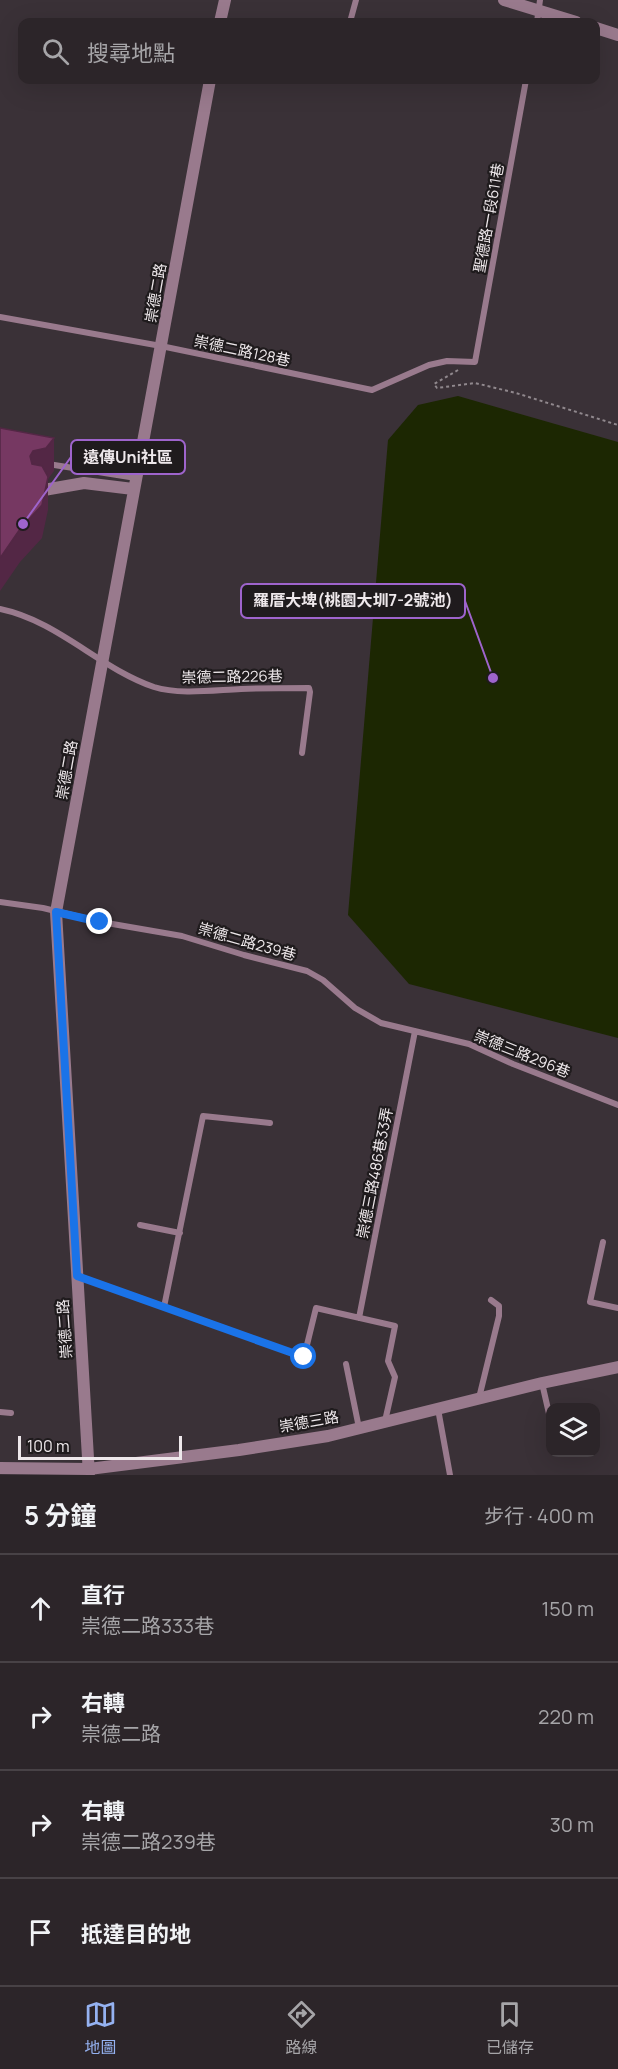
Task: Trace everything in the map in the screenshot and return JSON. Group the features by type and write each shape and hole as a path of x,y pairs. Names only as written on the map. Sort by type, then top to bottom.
{"street":[{"path":"221,18 225,0"},
{"path":"504,0 562,18"},
{"path":"600,29 618,35"},
{"name":"崇德二路","path":"89,1472 56,912 209,84"},
{"path":"38,491 84,483 135,484"},
{"name":"崇德三路","path":"0,1468 89,1472 328,1436 542,1383 618,1367"}],"lane":[{"path":"351,18 356,0"},
{"name":"聖德路一段611巷","path":"473,362 525,84"},
{"name":"崇德二路128巷","path":"0,317 123,341 161,346 372,390 429,365 447,361 473,362"},
{"path":"46,464 135,484"},
{"name":"崇德二路226巷","path":"0,609 15,612 44,624 102,662 155,687 191,691 309,688 302,753"},
{"name":"崇德二路239巷","path":"0,902 43,908 111,924 182,936 307,971 323,980 355,1008 381,1023 415,1031"},
{"name":"崇德三路296巷","path":"415,1031 469,1044 513,1064 618,1105"},
{"name":"崇德三路486巷33弄","path":"359,1318 415,1031"},
{"path":"164,1307 203,1116 270,1123"},
{"path":"140,1225 180,1233"},
{"path":"603,1242 590,1302 618,1308"},
{"path":"77,1276 304,1357 316,1308 395,1326 388,1361 395,1377 385,1421"},
{"path":"479,1399 499,1316 499,1306 491,1300"},
{"path":"346,1364 359,1428"},
{"path":"542,1383 547,1403"},
{"path":"438,1409 450,1475"},
{"path":"0,1412 11,1413"}],"path":[{"path":"473,362 434,384 437,388 475,383 516,393 618,425"}],"shaded area":[{"path":"458,396 618,442 618,1038 409,984 348,915 388,440 418,405"}],"building":[{"path":"0,428 54,438 46,448 33,451 30,456 32,464 42,466 48,477 42,505 20,529 0,558"}],"place":[{"name":"遠傳Uni社區","path":"23,524"},
{"name":"羅厝大埤(桃園大圳7-2號池)","path":"493,678"}],"route":[{"path":"100,922 56,912 77,1276 304,1357"}]}
